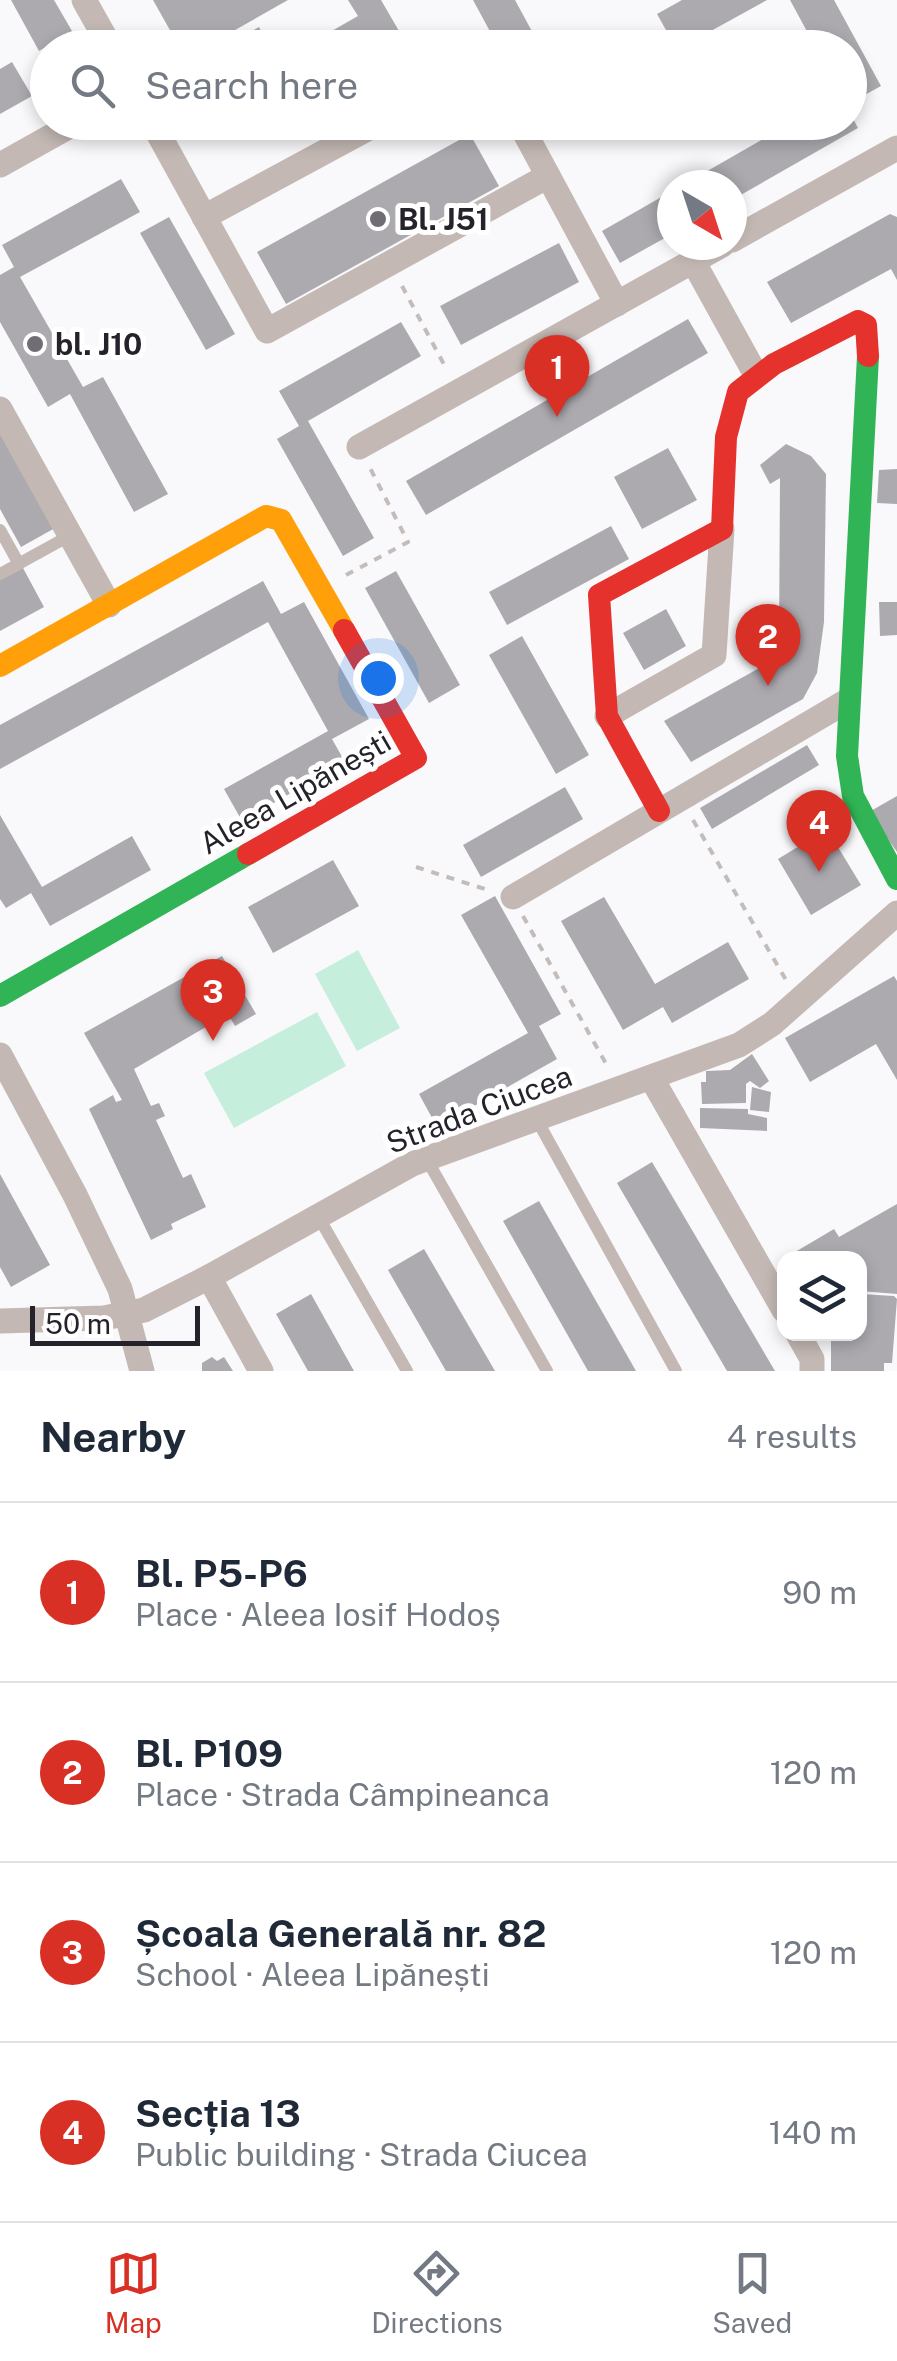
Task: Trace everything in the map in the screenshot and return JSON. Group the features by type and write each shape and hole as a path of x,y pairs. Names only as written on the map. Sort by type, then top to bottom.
{"street":[{"path":"84,0 100,30"},
{"path":"0,165 45,140"},
{"path":"162,140 267,331 548,176"},
{"path":"204,217 347,140"},
{"path":"529,140 617,304"},
{"path":"747,232 897,148"},
{"path":"358,447 696,260"},
{"path":"693,262 756,375"},
{"path":"607,716 714,654 728,414 735,395 756,375 850,322 866,325 869,334 846,756 853,796 897,879"},
{"path":"0,408 110,604"},
{"name":"Aleea Lipănești","path":"0,666 266,516 275,516 281,520 416,758 0,996"},
{"path":"670,805 607,716 599,595 722,530"},
{"path":"513,896 847,701"},
{"name":"Strada Ciucea","path":"0,1322 128,1316 209,1277 426,1158 738,1046 798,1002 897,913"},
{"path":"0,1055 76,1195 120,1290 142,1371"},
{"path":"652,1079 777,1298"},
{"path":"209,1277 261,1371"},
{"path":"802,1341 812,1359 812,1371"}],"lane":[{"path":"0,530 19,564"},
{"path":"0,574 71,536"},
{"path":"537,1120 676,1371"},
{"path":"426,1158 547,1371"},
{"path":"318,1216 406,1371"}],"path":[{"path":"390,264 459,391"},
{"path":"320,590 408,542 358,447"},
{"path":"670,805 798,1002"},
{"path":"416,868 513,896 621,1091"}],"green space":[{"path":"358,950 400,1028 357,1051 315,974"},
{"path":"317,1012 346,1066 234,1128 204,1073"}],"building":[{"path":"11,0 54,0 71,30 30,30 30,35"},
{"path":"153,0 288,0 235,30 170,30"},
{"path":"348,0 381,0 398,30 334,30 358,16"},
{"path":"473,0 515,0 531,30 489,30"},
{"path":"682,0 767,0 713,30 666,30 657,14"},
{"path":"790,0 834,0 850,30 806,30"},
{"path":"867,60 881,86 867,94"},
{"path":"12,62 30,97 0,114 0,69"},
{"name":"Bl. J51","path":"459,140 473,140 499,186 286,304 257,252"},
{"path":"762,140 837,140 747,191 747,170 709,170"},
{"name":"bl. J10","path":"121,179 140,212 20,277 83,387 103,377 168,494 134,512 70,394 48,407 0,322 0,275 14,267 2,245"},
{"path":"657,200 657,242 620,263 602,231"},
{"path":"890,214 897,217 897,280 891,269 791,323 767,282"},
{"path":"169,217 235,334 206,350 140,233"},
{"path":"559,243 579,282 461,345 440,306"},
{"path":"688,319 708,353 426,515 406,481"},
{"path":"401,322 421,356 308,421 374,538 343,556 277,439 299,426 279,391"},
{"path":"0,429 55,528 21,547 0,509"},
{"path":"786,444 811,456 826,474 824,622 817,673 803,699 691,762 664,721 763,666 779,647 780,478 770,484 760,465"},
{"path":"668,448 697,500 642,529 614,477"},
{"path":"897,469 897,504 877,503 879,470"},
{"path":"611,526 629,559 507,625 489,592"},
{"path":"23,568 44,607 0,631 0,580"},
{"path":"396,571 460,685 429,703 365,588"},
{"path":"263,581 281,614 304,602 369,719 332,739 345,762 242,821 224,789 328,731 268,622 0,769 0,725"},
{"path":"879,602 897,602 897,635 880,636"},
{"path":"666,609 686,646 644,670 623,633"},
{"path":"522,636 589,755 556,774 489,655"},
{"path":"807,745 819,765 712,829 700,808"},
{"path":"565,787 583,819 481,877 463,845"},
{"path":"897,796 897,852 869,812"},
{"path":"0,815 42,887 132,836 151,870 50,926 31,893 6,908 0,899"},
{"path":"827,829 861,885 811,915 778,859"},
{"path":"333,860 359,906 273,953 248,907"},
{"path":"495,896 561,1014 539,1026 557,1059 437,1127 419,1094 528,1033 461,915"},
{"path":"604,897 655,984 728,942 749,979 672,1023 663,1007 623,1030 561,921"},
{"path":"222,956 256,1014 235,1026 228,1014 134,1069 151,1106 159,1103 165,1116 156,1120 183,1178 191,1174 206,1207 171,1224 173,1229 151,1240 89,1109 113,1095 116,1102 122,1100 84,1033"},
{"path":"894,976 897,1080 876,1044 810,1082 785,1038"},
{"path":"752,1054 769,1081 760,1088 750,1081 746,1084 746,1103 702,1104 701,1082 706,1082 706,1071 730,1070"},
{"path":"752,1087 771,1092 769,1112 750,1110"},
{"path":"700,1108 748,1109 748,1114 767,1118 767,1131 700,1128"},
{"path":"652,1162 775,1371 727,1371 617,1183"},
{"path":"0,1174 50,1265 11,1287 0,1267"},
{"path":"539,1201 636,1371 588,1371 503,1221"},
{"path":"897,1204 897,1294 867,1292 867,1251 797,1251 834,1229 839,1237"},
{"path":"424,1249 495,1371 446,1371 388,1270"},
{"path":"311,1294 354,1371 308,1371 276,1314"},
{"path":"867,1294 894,1296 897,1299 892,1363 884,1363 884,1371 831,1371 831,1341 867,1341"},
{"path":"212,1357 217,1361 224,1357 233,1371 202,1371 202,1363"}],"traffic: fast":[{"path":"868,356 847,756 853,796 897,879"},
{"path":"0,996 248,854"}],"traffic: slow":[{"path":"0,666 266,516 281,520 344,630"}],"traffic: jam":[{"path":"659,811 607,716 599,595 722,529 726,437 738,392 774,364 858,321 866,325 868,356"},
{"path":"248,854 416,758 344,630"}],"place":[{"name":"Bl. J51","path":"378,219"},
{"name":"bl. J10","path":"35,344"},
{"name":"Bl. P5-P6","path":"557,417"},
{"name":"Bl. P109","path":"768,686"},
{"name":"Secția 13","path":"819,872"},
{"name":"Școala Generală nr. 82","path":"213,1041"}]}
